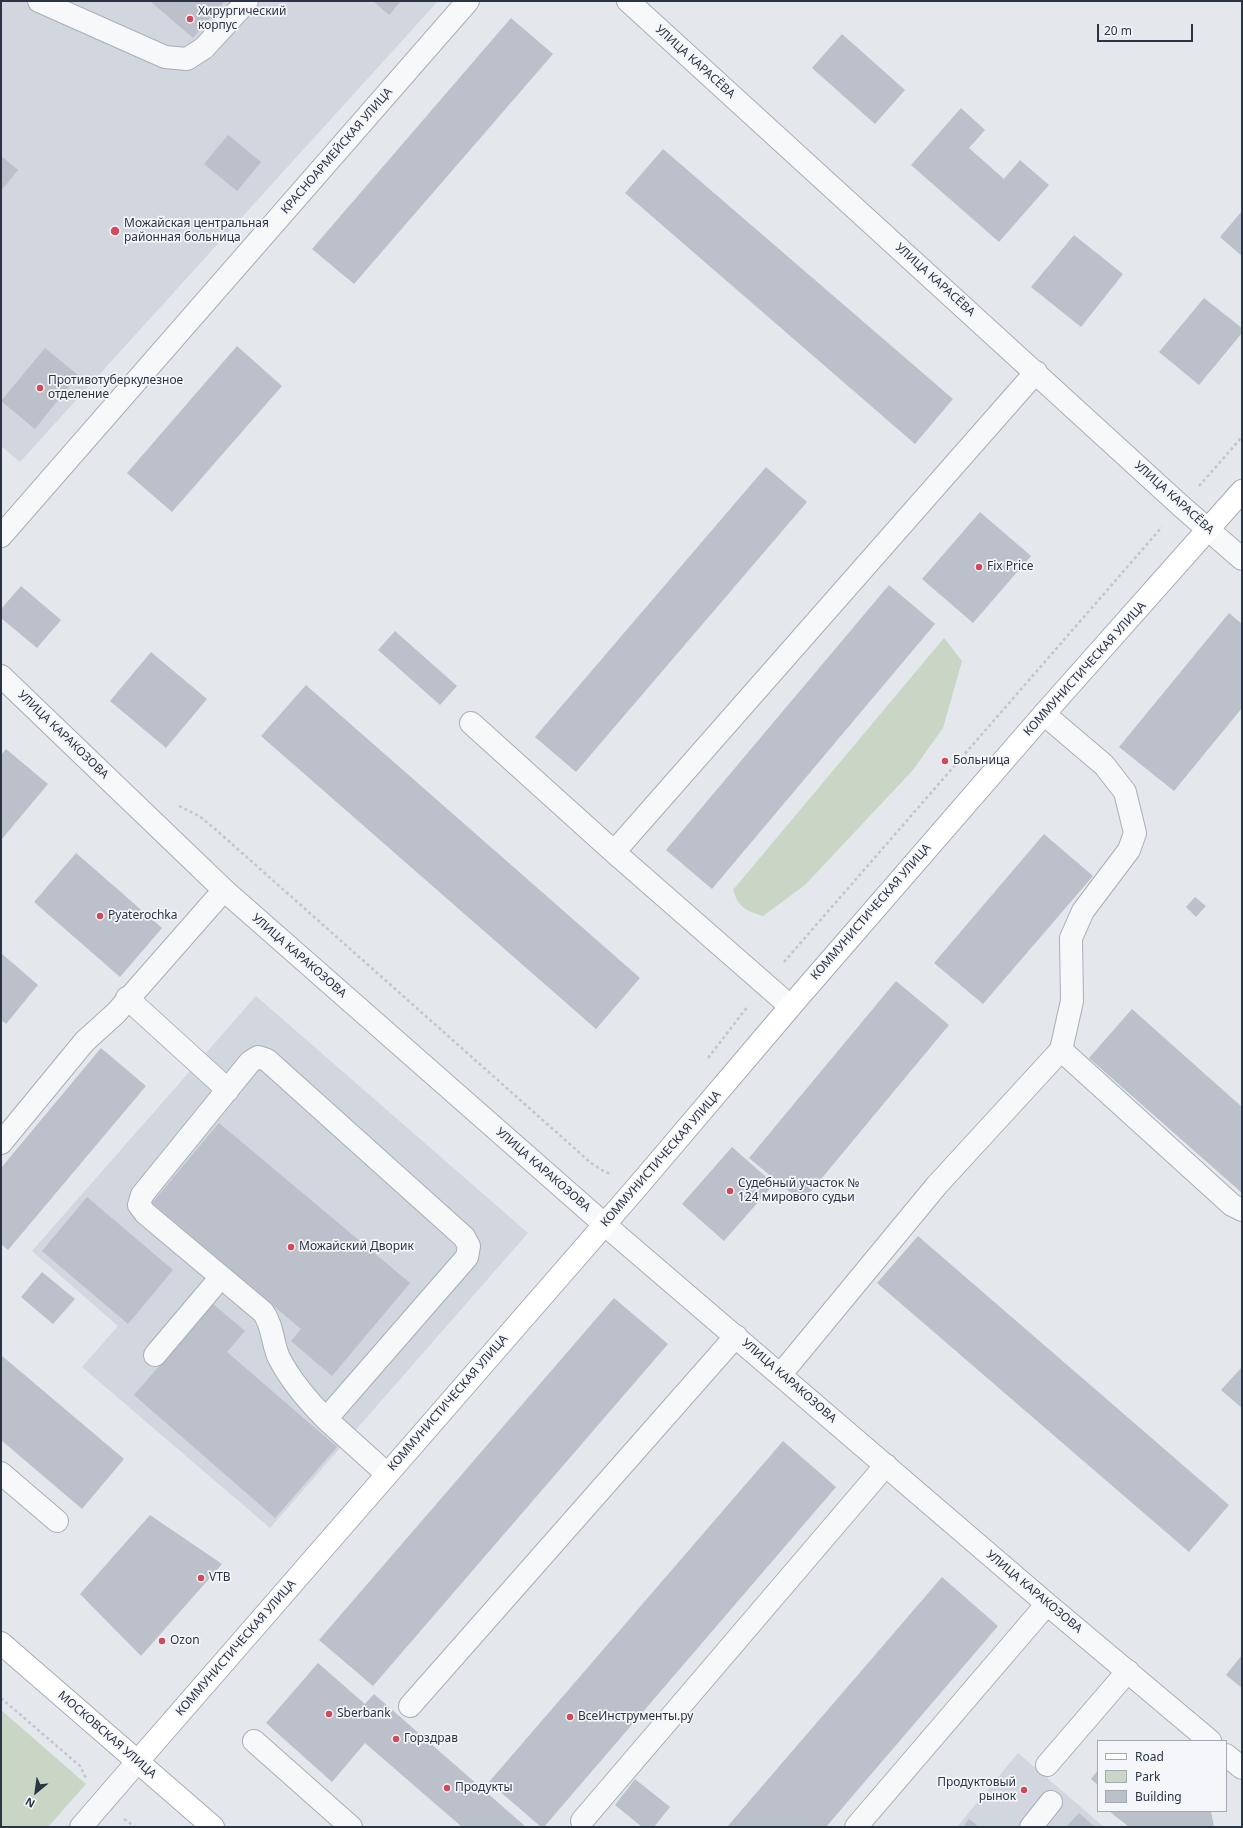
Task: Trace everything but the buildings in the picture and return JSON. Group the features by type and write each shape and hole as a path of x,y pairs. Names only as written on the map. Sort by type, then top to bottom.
{"main road":[{"name":"КОММУНИСТИЧЕСКАЯ УЛИЦА","path":"138,1761 604,1224 790,1006 1044,714 1242,491"},
{"name":"МОСКОВСКАЯ УЛИЦА","path":"1,1643 213,1827"}],"street":[{"path":"40,1 165,57 187,59 204,48 247,1"},
{"name":"КРАСНОАРМЕЙСКАЯ УЛИЦА","path":"1,536 468,1"},
{"name":"УЛИЦА КАРАСЁВА","path":"628,1 1208,530 1242,558"},
{"path":"614,852 1036,372"},
{"name":"УЛИЦА КАРАКОЗОВА","path":"1,676 224,890 604,1224 781,1374 1047,1604 1209,1740"},
{"path":"781,1374 937,1185 1061,1050 1072,1001 1071,938 1083,911 1129,850 1135,833 1125,792 1104,765 1044,714"},
{"path":"471,723 614,852 790,1006"},
{"path":"1,1143 86,1041 116,1013 127,998 224,890"},
{"path":"127,998 228,1090"},
{"path":"1061,1050 1178,1158 1232,1205 1242,1210"},
{"path":"326,1419 467,1257 469,1246 464,1237 267,1060 258,1056 250,1062 142,1195 139,1205 145,1213 263,1312 269,1319 279,1358 303,1396 326,1419 387,1474"},
{"path":"155,1355 221,1277"},
{"path":"410,1706 736,1336"},
{"path":"582,1821 886,1465"},
{"path":"1,1473 57,1521"},
{"path":"856,1827 1047,1604"},
{"path":"1047,1765 1128,1672"},
{"path":"254,1741 351,1827"},
{"path":"1227,1756 1242,1768"},
{"name":"КОММУНИСТИЧЕСКАЯ УЛИЦА","path":"81,1827 138,1761"},
{"path":"1031,1827 1052,1802"}],"path":[{"path":"1,1698 80,1766 87,1781"}],"shaded area":[{"name":"Можайская центральная районная больница","path":"1,1 438,1 20,462 1,446"},
{"path":"256,996 528,1233 270,1528 82,1367 118,1326 32,1251"},
{"name":"Продуктовый рынок","path":"1018,1753 1104,1827 957,1827"}],"green space":[{"path":"944,638 962,661 943,728 913,770 805,885 763,916 747,910 740,905 733,890"},
{"path":"1,1710 86,1784 48,1827 1,1827"}],"place":[{"name":"Хирургический корпус","path":"190,19"},
{"name":"Можайская центральная районная больница","path":"115,231"},
{"name":"Противотуберкулезное отделение","path":"40,388"},
{"name":"Fix Price","path":"979,567"},
{"name":"Больница","path":"945,761"},
{"name":"Pyaterochka","path":"100,916"},
{"name":"Судебный участок № 124 мирового судьи","path":"730,1191"},
{"name":"Можайский Дворик","path":"291,1247"},
{"name":"VTB","path":"201,1578"},
{"name":"Ozon","path":"162,1641"},
{"name":"Sberbank","path":"329,1714"},
{"name":"ВсеИнструменты.ру","path":"570,1717"},
{"name":"Горздрав","path":"396,1739"},
{"name":"Продукты","path":"447,1788"},
{"name":"Продуктовый рынок","path":"1024,1790"}]}
